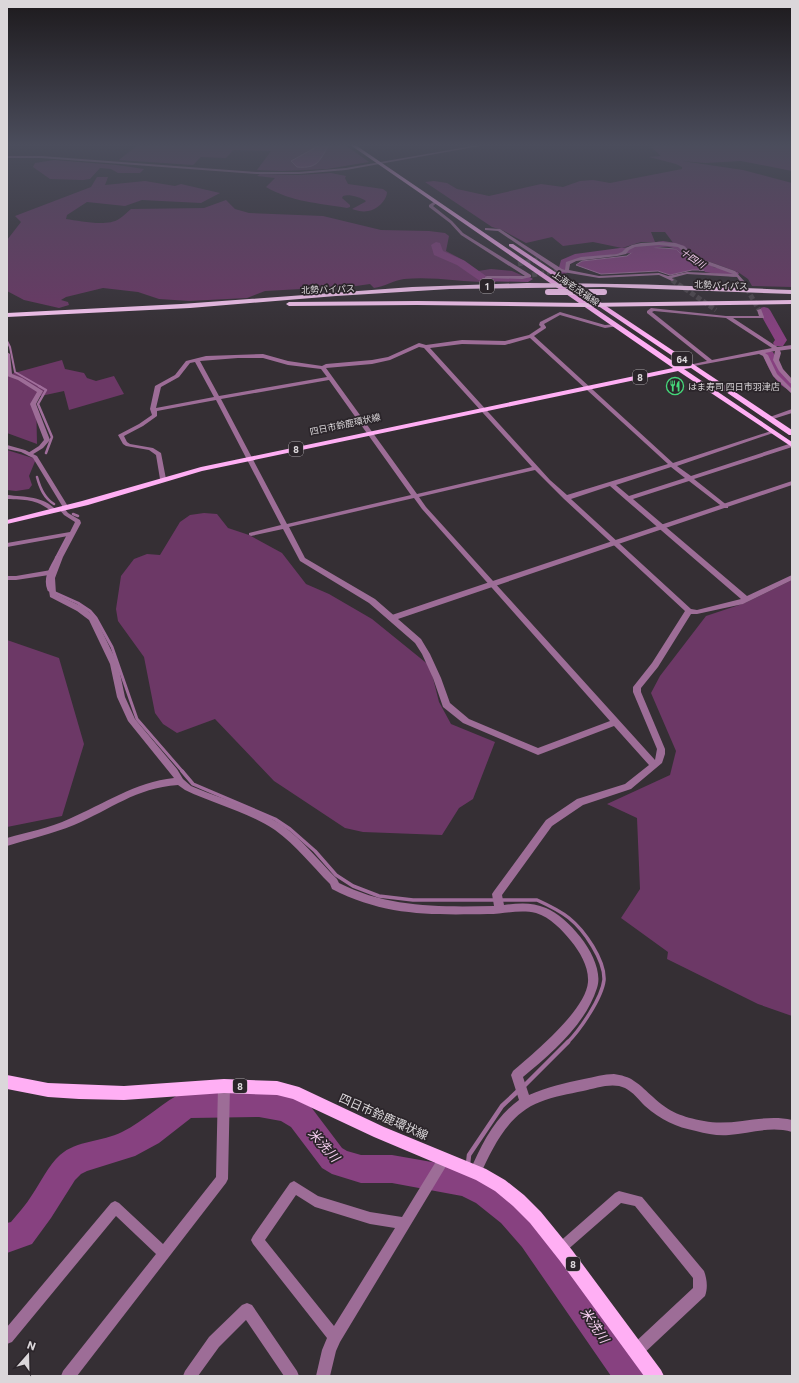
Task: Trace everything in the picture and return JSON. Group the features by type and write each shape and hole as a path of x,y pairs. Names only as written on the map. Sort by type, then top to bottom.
{"highway":[{"name":"1","path":"183,306 340,293 439,287 571,285 792,293"},
{"name":"北勢バイパス","path":"7,315 346,297 548,292 792,293"},
{"name":"北勢バイパス","path":"650,292 792,297"},
{"name":"1","path":"183,306 417,303 600,304 792,302"}],"main road":[{"name":"上海老茂福線","path":"445,209 792,445"},
{"path":"455,209 499,238"},
{"name":"上海老茂福線","path":"506,242 792,433"},
{"name":"四日市鈴鹿環状線","path":"7,522 61,510 163,479 248,458 691,366"},
{"name":"四日市鈴鹿環状線","path":"7,1082 48,1090 79,1092 124,1093 223,1088 277,1088 294,1092 380,1132 469,1169 495,1182 536,1218 561,1248 655,1376"}],"street":[{"path":"433,209 451,222 462,234 530,276 522,278 487,277"},
{"path":"486,229 499,230 543,259 563,270 592,277 659,274 671,279 687,273 738,276"},
{"path":"563,270 568,263 578,259 616,255 624,253 625,250 632,246 652,243 680,246 692,257 733,272 744,282"},
{"path":"510,265 518,264"},
{"path":"712,362 705,358 649,312 653,309 726,317 762,317 759,310"},
{"path":"716,310 777,349"},
{"path":"163,479 159,454 151,449 128,445 121,437 124,433 141,425 155,415 153,410 158,386 177,376 188,362 238,356 263,356 288,363 323,368 326,366 372,362 390,358 419,345 426,347 462,342 505,343 531,336 544,327 541,325 542,323 560,313 605,327 616,325"},
{"path":"531,336 672,465 726,507"},
{"path":"426,347 535,468 689,611 697,612 740,602 792,577"},
{"path":"691,366 792,347"},
{"path":"777,349 778,353 776,360 792,392"},
{"path":"759,352 765,355 770,368 788,383"},
{"path":"7,354 9,375 20,379 40,391 33,404 47,440 41,447 30,454"},
{"path":"197,360 302,559 372,600 418,641 437,678 446,705 466,721 538,752 615,722"},
{"path":"323,368 415,496 491,584 654,765"},
{"path":"153,410 330,378"},
{"path":"770,418 792,411"},
{"path":"566,498 773,432"},
{"path":"628,499 792,445"},
{"path":"7,446 35,457 45,471 61,510"},
{"path":"251,534 535,468"},
{"path":"611,484 746,599"},
{"path":"392,618 792,484"},
{"path":"7,497 33,498 50,507 61,510 78,521 73,533 50,572 52,591 80,609 92,619 114,664 121,697 132,721 174,771 180,781 191,790 260,817 280,829 309,855 334,882 334,886 349,895 389,907 454,910 532,908 546,913 558,921 584,949 588,958 593,987 578,1012 552,1044 518,1075 525,1100"},
{"path":"7,545 73,533"},
{"path":"7,578 16,578 50,572"},
{"path":"500,909 498,894 549,823 580,802 628,787 659,761 661,749 637,692 637,687 655,665 689,611"},
{"path":"7,842 46,832 73,822 139,788 159,783 180,781"},
{"path":"469,1169 485,1151 498,1131 514,1111 525,1100 606,1080 625,1082 666,1115 674,1120 688,1124 727,1129 773,1123 783,1123 792,1126"},
{"path":"68,1376 222,1179 223,1088"},
{"path":"323,1376 329,1350 335,1337 444,1159"},
{"path":"335,1337 257,1240 294,1187 316,1201 370,1218 405,1224"},
{"path":"561,1248 619,1197 638,1201 699,1276 700,1291 636,1351"},
{"path":"7,1337 115,1207 164,1253"},
{"path":"190,1376 214,1342 247,1310 292,1376"}],"shaded area":[{"path":"35,209 77,209 67,215 66,219 93,223 108,223 119,219 131,209 235,209 249,213 323,216 381,230 429,231 445,233 449,236 446,251 465,261 464,263 470,269 478,271 491,269 512,271 528,278 495,280 496,282 473,282 416,278 404,279 374,288 370,284 265,291 247,298 189,301 159,299 138,292 103,288 66,297 61,300 68,302 69,305 59,308 24,300 7,291 7,240 21,222 15,216"},
{"path":"353,209 376,209 368,211"},
{"path":"465,209 792,209 792,287 752,286 748,279 738,272 699,258 687,248 674,244 665,232 651,232 655,242 641,242 622,248 593,242 563,246 552,237 526,243 502,230 492,227"},
{"path":"647,247 676,249 684,257 699,264 700,270 692,270 670,275 658,271 601,274 576,265 582,261 627,256 635,250"},
{"path":"62,360 65,369 84,373 87,378 96,381 114,376 124,394 69,410 64,391 36,397 37,444 7,433 7,375"},
{"path":"7,450 36,459 29,476 32,485 29,489 16,491 7,490"},
{"path":"204,513 217,514 228,528 249,535 282,553 306,584 329,594 372,619 430,666 439,702 451,724 495,742 473,799 459,808 442,835 363,832 345,828 274,781 215,719 177,733 163,724 155,713 144,657 118,621 116,609 121,576 134,559 147,554 160,555 180,522 190,515"},
{"path":"792,580 792,1016 758,1004 667,959 668,952 621,918 640,889 637,818 607,804 670,775 676,751 651,693 660,676 706,616 745,603"},
{"path":"7,640 59,658 84,744 62,816 7,827"}],"waterway":[{"name":"十四川","path":"628,251 640,247 663,244 676,246 681,248 691,258 707,265 709,270 734,274"},
{"name":"十四川","path":"436,245 438,253 461,263 484,279 528,279"},
{"name":"十四川","path":"563,271 565,262 575,257 620,251"},
{"path":"700,270 709,270"},
{"name":"十四川","path":"764,310 781,340 779,343"},
{"path":"7,341 10,347 15,372 41,387"},
{"name":"十四川","path":"769,355 776,371 792,387"},
{"path":"39,386 46,390 38,404 52,437 46,453"},
{"path":"37,477 43,492 54,504"},
{"path":"73,514 78,516"},
{"path":"56,558 67,537"},
{"path":"57,557 47,581 49,590 78,603 90,611 96,618 112,647 137,719 183,772"},
{"path":"182,771 193,784 275,819 290,829 315,851 336,875 353,886 379,896 413,900 537,900 565,915 575,923 592,946 601,964 604,980 599,996 590,1013 567,1043"},
{"path":"524,1086 567,1043"},
{"path":"468,1164 469,1155 502,1106 519,1090"},
{"name":"米洗川","path":"7,1238 21,1233 41,1208 65,1170 71,1164 81,1158 125,1146 149,1133 186,1105 259,1103 285,1108 301,1117 332,1158 342,1164 361,1169 392,1169 466,1182 486,1193 511,1213 533,1236 630,1376"},
{"path":"466,1182 467,1172"}],"tunnel":[{"path":"518,264 541,259"},
{"path":"532,275 559,270"},
{"path":"672,280 716,310"},
{"path":"743,282 759,310"}],"place":[{"name":"はま寿司 四日市羽津店","path":"675,386"}]}
